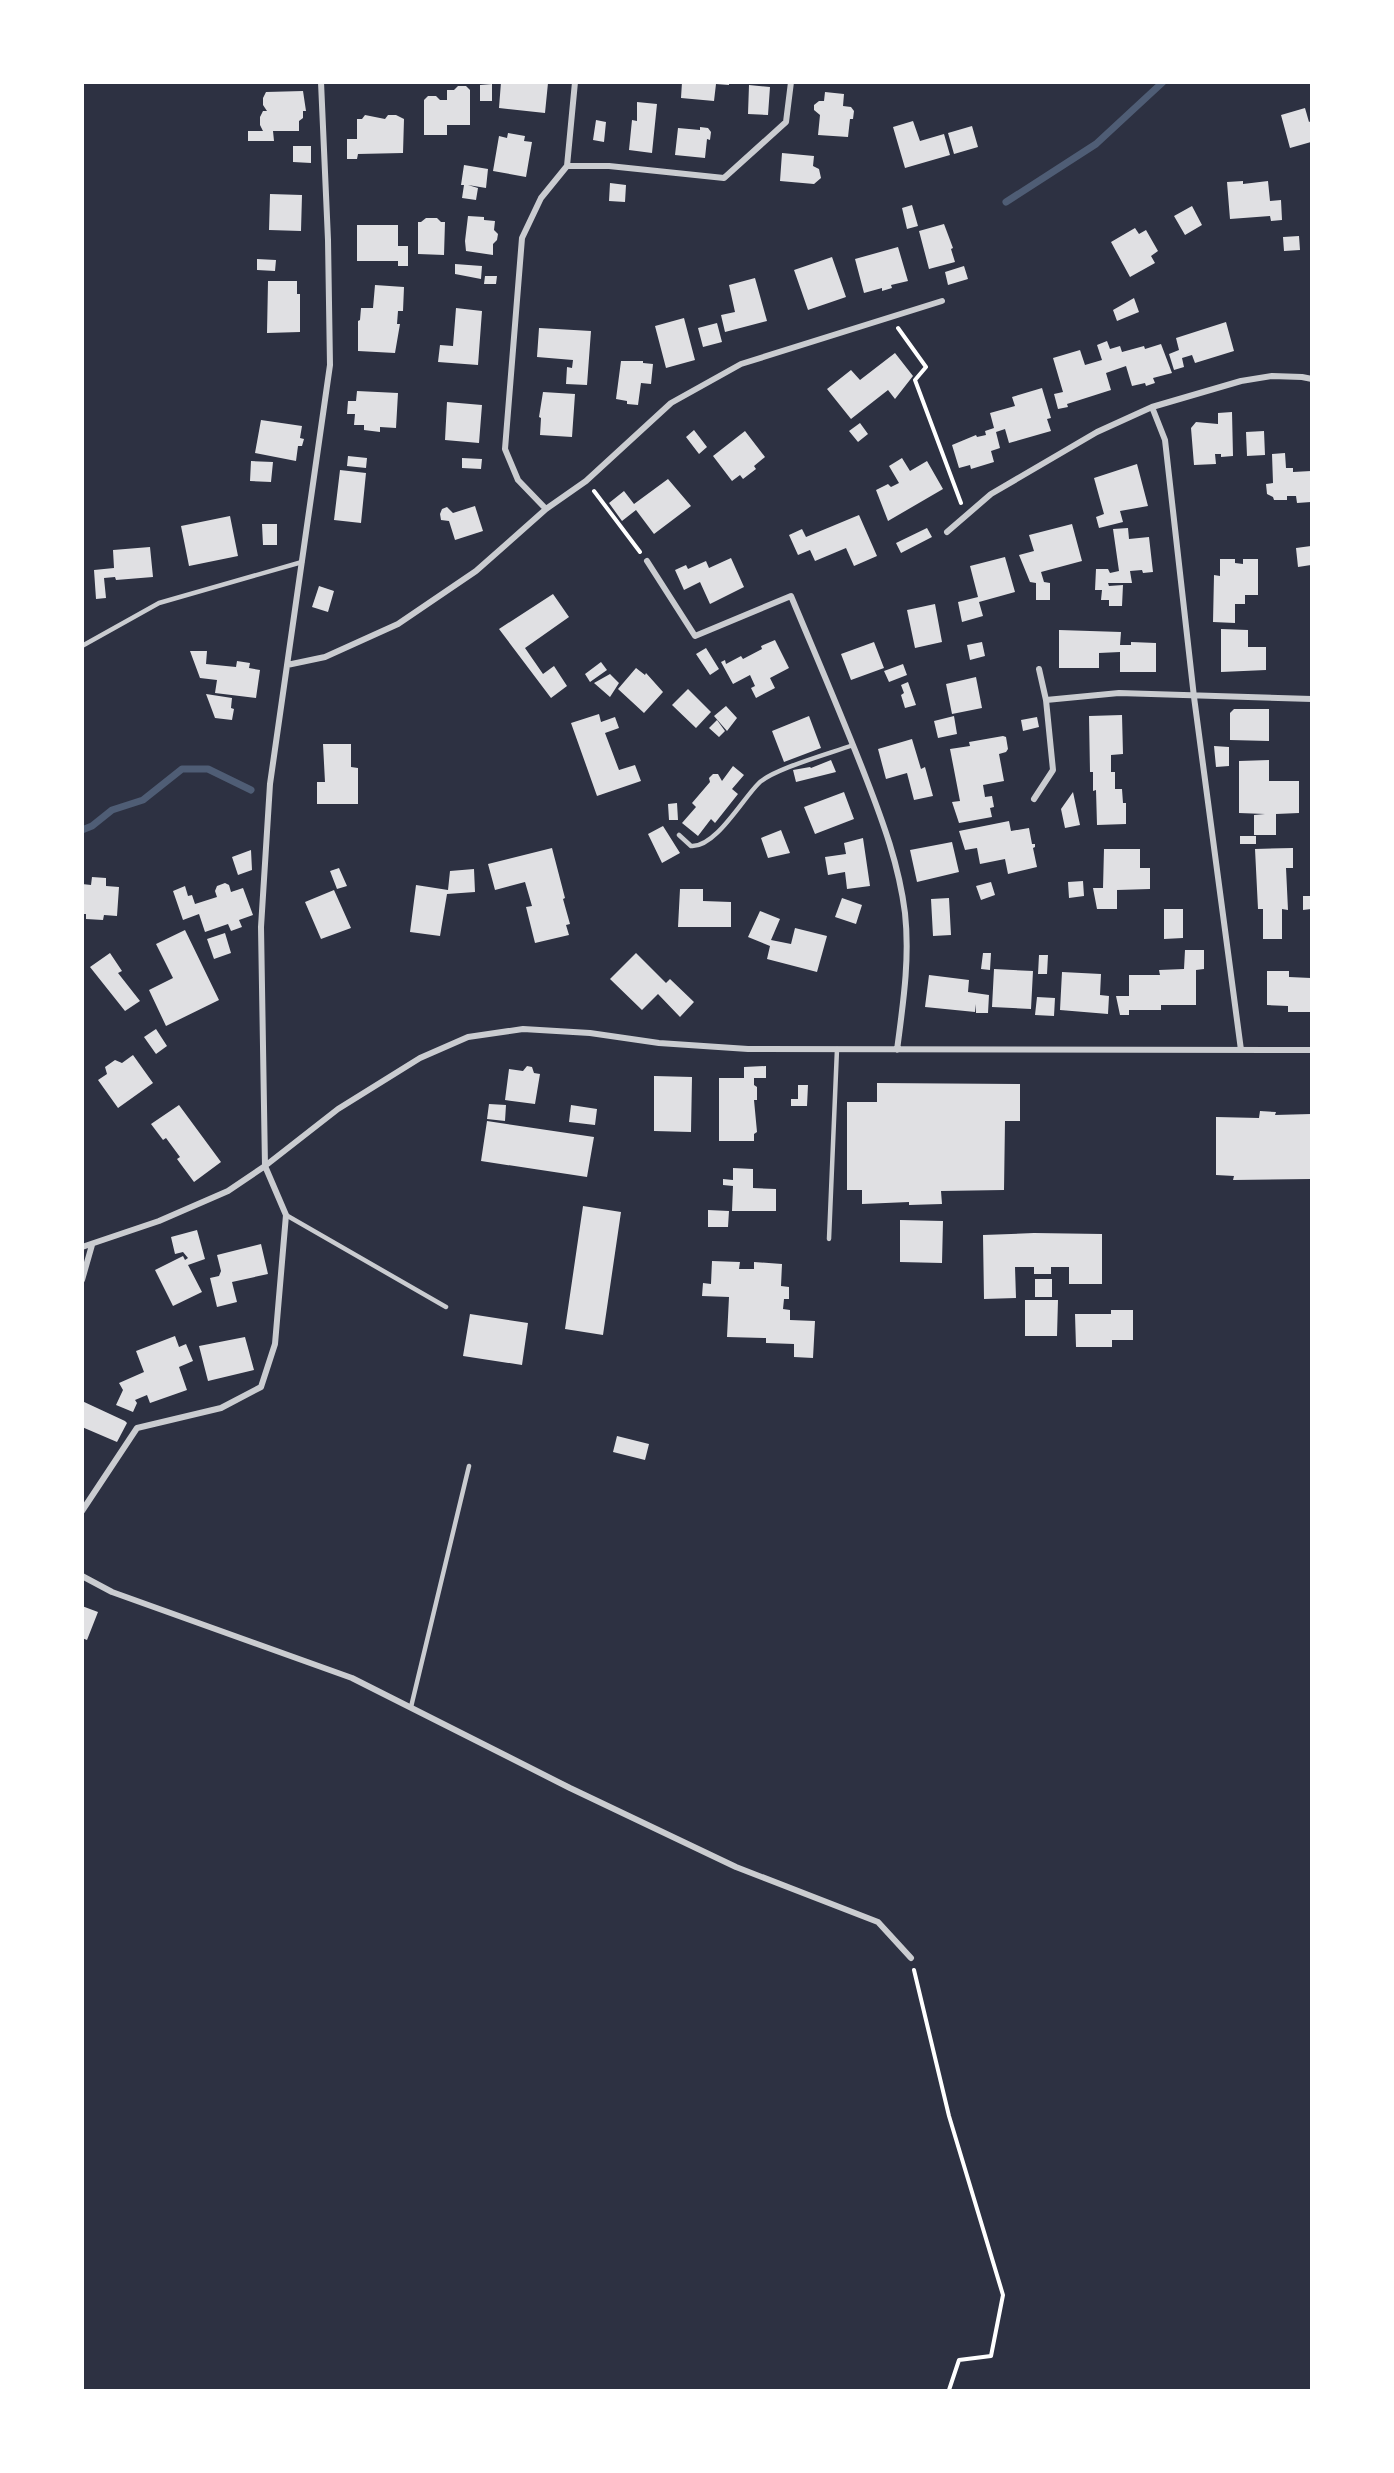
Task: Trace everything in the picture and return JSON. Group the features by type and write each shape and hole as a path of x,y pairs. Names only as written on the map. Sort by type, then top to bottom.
{"street":[{"path":"82,1511 137,1428 221,1408 261,1387 275,1344 286,1215 265,1166 261,927 270,784 330,365 328,240 321,82"},
{"path":"546,509 518,480 505,449 522,238 541,198 567,165 575,82"},
{"path":"567,165 609,166 724,178 786,122 791,82"},
{"path":"287,665 325,657 398,624 476,571 546,509 586,481 671,403 741,364 942,301"},
{"path":"947,532 1000,489 1097,432 1152,407 1241,381 1272,376 1311,379"},
{"path":"1152,407 1165,440 1194,697 1241,1050"},
{"path":"646,561 695,636 791,596 893,849 905,912 907,947 904,998 897,1050"},
{"path":"1034,799 1053,770 1046,700 1038,669"},
{"path":"1046,700 1119,693 1311,699"},
{"path":"82,1247 196,1207 228,1191 265,1166 338,1108 420,1058 468,1037 523,1029 590,1033 659,1043 715,1047 897,1050 1083,1048 1311,1050"},
{"path":"82,1280 92,1245"},
{"path":"82,1576 112,1593 352,1678 570,1788 736,1867 878,1922 911,1958"}],"lane":[{"path":"82,646 159,603 302,562"},
{"path":"679,835 691,846 702,845 714,836 759,782 795,765 853,745"},
{"path":"829,1239 837,1049"},
{"path":"286,1215 446,1307"},
{"path":"411,1707 469,1466"}],"path":[{"path":"891,317 926,367 915,380 966,516"},
{"path":"586,481 646,561"},
{"path":"911,1958 950,2116 1003,2295 991,2356 959,2360 948,2391"}],"building":[{"path":"501,82 548,83 545,113 499,108"},
{"path":"682,82 729,82 729,85 716,84 714,101 681,98"},
{"path":"492,84 492,101 480,101 480,85"},
{"path":"749,85 770,87 768,115 748,114"},
{"path":"458,86 466,86 470,90 470,125 447,125 447,135 424,135 424,100 428,96 436,96 440,100 447,100 447,90 454,90"},
{"path":"303,91 306,111 303,111 303,118 299,121 299,131 273,131 274,141 248,141 248,131 263,131 260,117 263,111 267,111 263,105 266,92"},
{"path":"825,92 844,94 843,106 851,107 854,111 853,119 850,119 848,137 818,135 820,115 814,110 814,105 819,101 824,101"},
{"path":"637,102 657,104 652,153 629,150 632,120 637,121"},
{"path":"1305,108 1309,122 1311,121 1311,142 1290,148 1281,115"},
{"path":"365,115 385,119 388,115 396,115 404,119 403,153 358,154 357,159 347,159 347,139 357,139 357,119 362,119"},
{"path":"596,120 606,122 604,142 593,140"},
{"path":"913,121 920,141 944,134 950,155 905,168 893,127"},
{"path":"972,126 978,147 954,154 948,133"},
{"path":"700,127 708,128 711,132 710,140 707,139 705,158 675,155 678,128 700,130"},
{"path":"508,133 525,136 524,141 532,142 526,177 493,171 499,136 507,138"},
{"path":"293,146 311,146 311,163 293,162"},
{"path":"782,153 814,156 813,166 819,169 821,178 814,184 780,181"},
{"path":"464,165 488,169 486,188 468,185 478,188 476,200 462,198"},
{"path":"1243,181 1243,184 1268,181 1270,201 1281,200 1282,220 1271,221 1270,216 1230,219 1227,182"},
{"path":"610,183 626,185 625,202 609,201"},
{"path":"270,194 302,195 301,231 269,230"},
{"path":"912,205 918,226 907,229 902,208"},
{"path":"1192,206 1202,225 1185,235 1174,216"},
{"path":"468,216 484,217 484,220 495,221 494,230 498,234 493,244 493,255 466,251"},
{"path":"426,218 437,218 445,222 444,255 418,254 418,222"},
{"path":"944,224 953,248 951,249 955,262 929,269 919,231"},
{"path":"357,225 398,225 398,246 408,246 408,266 398,266 398,261 357,261"},
{"path":"1135,228 1139,234 1146,230 1158,251 1151,256 1155,263 1130,277 1111,242"},
{"path":"1299,236 1300,250 1284,251 1283,237"},
{"path":"898,247 908,281 891,285 892,288 882,291 882,288 864,293 855,259"},
{"path":"832,257 846,297 808,310 794,270"},
{"path":"257,259 276,260 275,271 257,270"},
{"path":"455,264 482,266 481,279 455,274"},
{"path":"964,266 968,279 948,285 945,272"},
{"path":"485,276 497,276 496,284 484,284"},
{"path":"755,278 767,321 725,332 721,315 735,312 729,285"},
{"path":"268,281 297,281 297,294 300,294 300,332 267,333"},
{"path":"375,285 404,287 403,311 398,311 397,324 400,324 395,353 358,351 358,321 361,308 373,308"},
{"path":"1134,298 1139,312 1117,321 1113,310"},
{"path":"456,308 482,311 478,365 438,362 440,345 453,346"},
{"path":"684,318 695,360 666,368 655,326"},
{"path":"1226,322 1234,351 1195,363 1192,355 1182,358 1184,367 1174,370 1169,354 1179,350 1176,338"},
{"path":"717,323 722,342 703,347 698,328"},
{"path":"539,328 591,331 587,385 566,384 567,367 572,368 573,360 537,357"},
{"path":"1107,341 1110,349 1120,346 1122,352 1161,344 1172,373 1153,378 1155,383 1146,386 1145,383 1132,386 1126,366 1106,373 1111,390 1058,409 1054,394 1063,392 1053,358 1080,350 1085,365 1102,360 1097,345"},
{"path":"895,353 913,376 895,399 888,390 851,419 827,389 851,370 860,380"},
{"path":"621,361 643,361 643,363 653,364 651,384 641,383 638,405 627,404 627,401 616,399"},
{"path":"1042,388 1051,418 1047,419 1051,431 1009,443 1005,429 996,432 1000,448 991,451 994,462 971,469 970,465 959,468 952,445 976,435 977,437 986,435 985,431 994,428 990,413 1015,406 1012,397"},
{"path":"357,391 398,393 396,428 380,427 380,432 364,430 364,425 354,425 355,414 347,414 348,401 356,401"},
{"path":"543,392 575,394 572,437 540,435 541,418 539,417"},
{"path":"447,402 482,405 479,443 445,440"},
{"path":"1232,412 1233,456 1221,457 1221,454 1215,454 1216,464 1194,465 1191,428 1196,422 1218,424 1218,413"},
{"path":"261,420 302,426 300,438 304,439 302,446 298,446 296,461 255,453"},
{"path":"860,423 868,434 858,442 849,431"},
{"path":"694,430 707,447 699,454 686,437"},
{"path":"745,431 765,457 754,466 756,469 743,479 740,475 732,481 713,456"},
{"path":"1264,431 1265,455 1247,456 1246,432"},
{"path":"1285,453 1286,468 1293,468 1293,472 1311,471 1311,502 1297,503 1296,496 1287,496 1287,500 1274,500 1267,494 1266,484 1273,483 1272,454"},
{"path":"348,456 367,458 366,468 347,466"},
{"path":"462,458 482,459 481,469 462,468"},
{"path":"902,458 910,471 927,461 943,489 888,521 876,490 888,484 891,487 899,483 889,466"},
{"path":"251,461 273,462 271,482 250,481"},
{"path":"1137,464 1148,506 1120,511 1123,522 1099,528 1096,517 1104,514 1094,478"},
{"path":"340,470 366,473 361,523 334,520"},
{"path":"668,479 691,506 654,534 636,510 622,521 609,503 624,491 634,504"},
{"path":"475,506 483,531 455,540 449,521 441,520 442,509 447,507 453,513"},
{"path":"859,515 877,556 854,566 846,548 815,561 810,550 798,555 789,535 802,529 806,537"},
{"path":"230,516 238,556 189,566 181,526"},
{"path":"262,524 277,524 277,545 263,545"},
{"path":"1072,524 1082,561 1041,572 1044,582 1050,583 1050,600 1036,600 1036,583 1030,582 1019,555 1034,551 1029,535"},
{"path":"927,528 932,537 901,553 896,543"},
{"path":"1128,528 1129,539 1149,537 1153,572 1130,571 1132,583 1108,583 1109,586 1123,585 1122,606 1109,606 1109,600 1101,600 1102,590 1095,590 1096,569 1108,569 1110,573 1119,571 1113,529"},
{"path":"1311,546 1311,565 1298,567 1296,548"},
{"path":"150,547 153,577 116,580 115,577 104,578 106,598 96,599 94,570 114,568 113,550"},
{"path":"1005,557 1015,592 979,602 983,616 962,622 958,602 978,597 970,566"},
{"path":"731,558 744,587 710,604 700,582 684,590 675,570 686,565 688,569 706,561 709,568"},
{"path":"1220,559 1235,559 1235,563 1243,564 1243,559 1258,559 1258,595 1245,595 1245,604 1235,604 1235,623 1213,622 1214,575 1220,576"},
{"path":"319,586 334,591 328,612 312,607"},
{"path":"553,594 569,617 525,648 543,674 554,666 567,686 551,698 499,629"},
{"path":"935,604 942,642 915,648 907,610"},
{"path":"1221,629 1248,630 1248,647 1266,647 1266,670 1221,672"},
{"path":"1059,630 1121,632 1120,645 1131,645 1131,642 1156,643 1156,672 1120,672 1120,652 1099,653 1099,668 1059,668"},
{"path":"775,640 789,668 770,678 775,688 756,698 751,688 755,686 750,675 733,684 721,662 725,660 726,664 741,656 743,659 762,649 761,646"},
{"path":"874,642 884,668 851,680 841,654"},
{"path":"982,642 985,656 970,660 967,645"},
{"path":"706,648 719,669 710,675 696,654"},
{"path":"190,651 207,651 206,664 236,667 237,661 250,663 249,668 260,670 256,698 215,693 217,680 200,678"},
{"path":"601,662 607,670 590,682 585,674"},
{"path":"903,664 907,675 889,682 884,671"},
{"path":"636,668 645,675 646,673 663,692 644,713 618,689"},
{"path":"610,674 619,683 610,697 594,683"},
{"path":"976,677 982,708 952,714 946,684"},
{"path":"908,682 916,705 905,708 901,685"},
{"path":"688,689 711,712 696,728 672,705"},
{"path":"206,694 232,698 231,708 234,709 232,720 215,718"},
{"path":"726,706 737,718 727,731 714,716"},
{"path":"1234,709 1269,709 1269,741 1230,740 1230,713"},
{"path":"599,714 601,722 615,717 619,728 605,733 619,770 635,765 641,781 597,796 571,723"},
{"path":"1122,715 1123,754 1111,755 1111,772 1115,772 1115,789 1122,789 1123,803 1126,803 1126,824 1097,825 1096,790 1093,791 1093,772 1090,772 1089,716"},
{"path":"809,716 821,748 784,762 772,731"},
{"path":"954,716 957,734 938,738 934,721"},
{"path":"1037,717 1039,727 1023,731 1021,720"},
{"path":"717,720 725,731 719,737 709,728"},
{"path":"1006,737 1008,749 999,754 1004,781 983,785 985,797 992,796 994,807 990,808 992,817 959,823 952,802 960,801 950,749 970,746 969,742"},
{"path":"912,739 921,769 925,767 933,796 914,800 907,773 886,779 878,749"},
{"path":"323,744 351,744 351,767 358,768 358,804 317,804 317,782 325,782"},
{"path":"1214,746 1229,747 1229,766 1216,767"},
{"path":"831,760 836,772 796,782 793,770 811,768"},
{"path":"1269,760 1269,781 1299,781 1299,813 1276,814 1276,835 1254,835 1254,815 1265,814 1239,813 1239,761"},
{"path":"733,766 744,775 732,789 738,794 715,823 711,819 698,836 682,823 696,807 692,803 710,782 709,778 713,774 718,774 722,781"},
{"path":"844,792 854,819 815,834 804,807"},
{"path":"1073,792 1080,825 1065,828 1061,809"},
{"path":"677,803 678,820 669,820 668,804"},
{"path":"1009,821 1011,831 1029,828 1032,844 1035,844 1033,848 1037,867 1008,874 1005,859 980,864 977,848 965,850 959,831"},
{"path":"663,826 680,853 662,863 648,834"},
{"path":"781,830 790,853 768,858 761,838"},
{"path":"1240,836 1256,836 1256,844 1240,844"},
{"path":"863,838 870,886 847,889 845,872 828,875 825,857 846,854 844,843"},
{"path":"952,842 959,872 917,882 910,850"},
{"path":"552,848 565,898 563,899 570,924 566,925 569,935 535,943 526,907 532,906 525,882 495,890 488,864"},
{"path":"1293,848 1293,868 1286,868 1288,910 1282,909 1282,939 1263,939 1263,909 1258,909 1255,849"},
{"path":"1104,849 1140,849 1140,868 1150,868 1150,889 1117,890 1117,909 1097,909 1093,888 1103,888"},
{"path":"251,850 252,870 238,875 232,857"},
{"path":"339,868 347,886 337,889 330,871"},
{"path":"474,869 475,892 447,894 440,936 410,932 416,885 448,890 450,871"},
{"path":"92,877 106,878 106,886 119,887 117,916 104,915 103,920 86,919 86,914 82,914 82,884 91,885"},
{"path":"1083,881 1084,896 1069,898 1068,882"},
{"path":"991,882 995,895 981,900 976,886"},
{"path":"225,883 229,885 231,892 243,888 253,915 239,920 242,927 231,931 228,924 205,932 199,914 183,920 173,891 185,886 188,896 192,895 195,904 217,897 215,891 217,886"},
{"path":"680,889 703,889 703,901 731,902 731,927 678,927"},
{"path":"334,890 351,928 321,939 305,902"},
{"path":"1303,896 1311,896 1311,909 1303,910"},
{"path":"842,898 862,905 856,924 835,917"},
{"path":"949,898 951,935 933,936 931,899"},
{"path":"1164,909 1183,909 1183,938 1164,939"},
{"path":"760,911 780,919 771,940 791,944 795,928 827,936 817,972 767,959 770,946 748,937"},
{"path":"185,930 219,1000 166,1026 149,990 173,978 156,944"},
{"path":"225,933 231,953 214,959 207,939"},
{"path":"1185,950 1204,950 1204,969 1196,970 1196,1005 1161,1005 1161,1010 1129,1010 1129,1015 1120,1015 1116,996 1129,996 1129,975 1160,975 1159,970 1184,969"},
{"path":"110,953 122,971 118,973 140,1001 125,1011 90,967"},
{"path":"636,953 666,983 670,979 694,1002 680,1017 658,994 642,1010 610,979"},
{"path":"983,953 991,953 990,970 981,969"},
{"path":"1039,955 1048,955 1047,974 1038,974"},
{"path":"994,969 1033,971 1031,1009 992,1007"},
{"path":"1267,971 1289,971 1289,977 1311,978 1311,1012 1288,1012 1288,1006 1267,1005"},
{"path":"1062,972 1101,974 1100,995 1109,996 1108,1014 1060,1010"},
{"path":"929,975 969,980 968,992 989,995 988,1013 976,1013 976,1004 975,1012 925,1007"},
{"path":"1037,997 1055,998 1054,1016 1035,1015"},
{"path":"156,1029 167,1046 156,1054 144,1037"},
{"path":"133,1055 153,1083 118,1108 98,1080 107,1074 105,1067 115,1060 122,1063"},
{"path":"527,1066 532,1067 534,1073 540,1074 535,1104 505,1100 509,1069 523,1071"},
{"path":"766,1066 766,1078 754,1078 754,1085 757,1087 757,1100 754,1100 757,1132 754,1134 754,1141 719,1141 719,1078 744,1078 744,1067"},
{"path":"654,1076 692,1077 691,1132 654,1131"},
{"path":"877,1083 1020,1084 1020,1121 1005,1121 1004,1190 941,1191 942,1204 909,1205 909,1202 862,1204 862,1190 847,1190 847,1102 877,1102"},
{"path":"798,1085 808,1085 807,1106 791,1106 791,1099 798,1099"},
{"path":"489,1104 506,1105 505,1121 487,1119"},
{"path":"179,1105 221,1162 194,1182 177,1159 180,1157 166,1138 163,1140 151,1124"},
{"path":"571,1105 597,1109 595,1125 569,1122"},
{"path":"1260,1111 1276,1112 1275,1115 1311,1114 1311,1179 1233,1180 1234,1176 1216,1175 1216,1117 1259,1118"},
{"path":"487,1121 594,1137 587,1177 481,1161"},
{"path":"733,1168 753,1169 753,1188 776,1189 776,1211 732,1211 733,1186 723,1185 723,1179 733,1180"},
{"path":"583,1206 621,1212 603,1335 565,1329"},
{"path":"708,1210 729,1211 728,1227 708,1227"},
{"path":"900,1220 943,1221 942,1263 900,1262"},
{"path":"197,1230 205,1259 188,1265 202,1292 173,1306 155,1270 183,1256 185,1260 188,1258 183,1252 175,1254 171,1237"},
{"path":"1102,1234 1102,1284 1069,1284 1069,1267 1051,1267 1051,1274 1034,1274 1034,1267 1015,1267 1016,1298 984,1299 983,1235"},
{"path":"261,1244 268,1274 232,1282 237,1302 217,1307 210,1278 219,1276 221,1271 217,1255"},
{"path":"712,1261 740,1262 739,1269 754,1269 754,1262 782,1264 781,1286 789,1287 789,1299 784,1299 783,1309 790,1310 790,1320 815,1321 813,1358 794,1357 794,1344 766,1343 766,1338 727,1337 729,1297 702,1296 703,1283 711,1284"},
{"path":"1035,1279 1052,1279 1052,1297 1035,1297"},
{"path":"1025,1300 1058,1300 1057,1336 1025,1336"},
{"path":"1111,1310 1133,1310 1133,1340 1112,1340 1112,1347 1076,1347 1075,1314 1111,1314"},
{"path":"470,1314 528,1323 522,1365 463,1356"},
{"path":"175,1336 179,1347 186,1344 193,1361 179,1367 187,1390 150,1403 147,1395 135,1400 137,1403 133,1412 116,1405 123,1390 119,1383 144,1372 136,1351"},
{"path":"245,1337 254,1370 208,1381 199,1346"},
{"path":"82,1401 127,1423 117,1442 82,1427"},
{"path":"617,1436 649,1444 645,1460 613,1452"},
{"path":"82,1606 98,1612 87,1640 82,1638"}],"waterway":[{"path":"1006,202 1096,144 1163,82"},
{"path":"82,830 92,826 112,810 143,800 182,769 208,769 251,790"}]}
